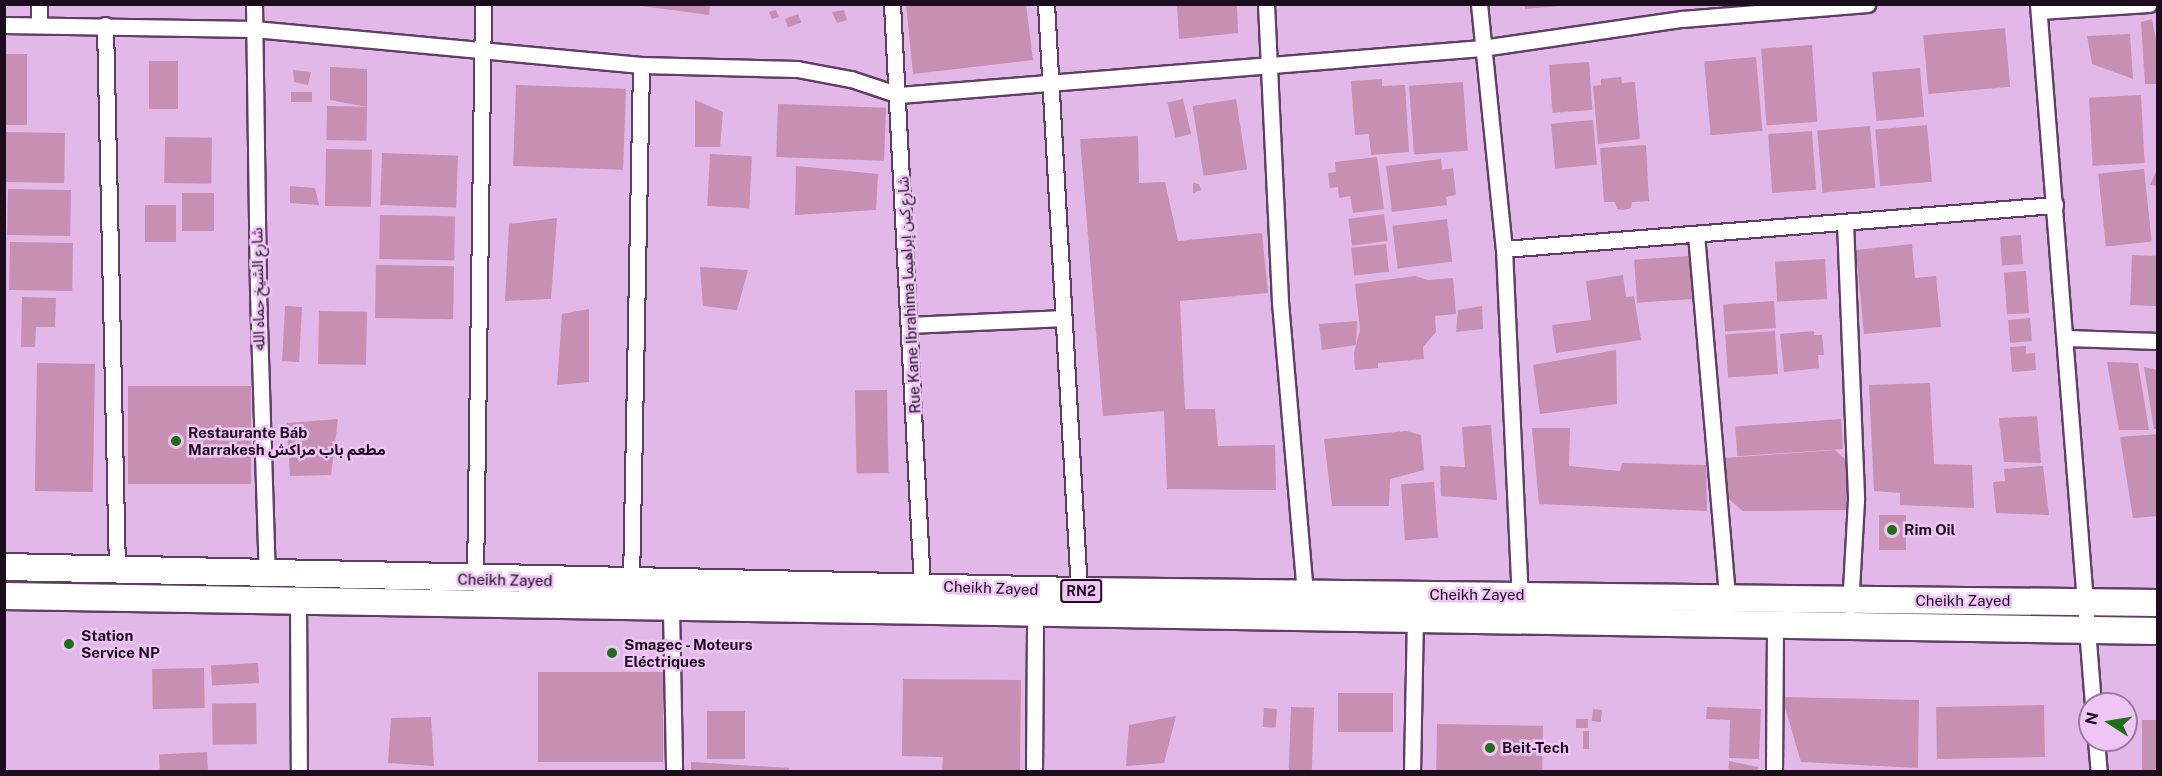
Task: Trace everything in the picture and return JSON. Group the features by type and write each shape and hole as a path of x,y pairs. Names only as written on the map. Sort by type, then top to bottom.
{"highway":[{"name":"Cheikh Zayed","path":"4,567 117,572 922,586 1079,591 1727,599 1850,613 2088,630 2157,631"},
{"name":"Cheikh Zayed","path":"4,596 1035,615 1775,624 1850,613 2085,601 2157,603"}],"street":[{"path":"39,4 39,25"},
{"name":"شارع الشيخ حماه الله","path":"254,4 267,574"},
{"path":"475,579 483,4"},
{"name":"Rue Kane Ibrahima شارع كين إبراهيما","path":"892,4 899,95 922,586"},
{"path":"1046,4 1079,591"},
{"path":"1266,4 1280,302 1305,594"},
{"path":"1479,4 1504,249 1520,595"},
{"path":"4,25 254,29 641,65 797,69 851,79 899,95 1270,63 1482,48 1682,19 1867,4"},
{"path":"2092,692 2039,8 2149,4"},
{"path":"105,25 117,572"},
{"path":"631,582 641,65"},
{"path":"1504,249 2055,206"},
{"path":"1845,222 1856,500 1850,613"},
{"path":"1696,234 1727,599"},
{"path":"910,325 1063,318"},
{"path":"2066,338 2157,341"},
{"path":"298,600 299,771"},
{"path":"671,609 674,771"},
{"path":"1034,771 1035,615"},
{"path":"1412,771 1415,621"},
{"path":"1774,771 1775,624"},
{"path":"2097,752 2099,771"}],"building":[{"path":"627,4 710,4 709,15"},
{"path":"906,4 1026,4 1033,60 913,74"},
{"path":"1177,4 1237,4 1238,33 1179,39"},
{"path":"1525,4 1559,4 1559,6 1525,9"},
{"path":"776,10 779,17 772,19 769,12"},
{"path":"844,10 847,20 837,23 832,12"},
{"path":"798,14 801,22 788,27 785,19"},
{"path":"2152,19 2158,51 2158,84 2145,84 2141,22"},
{"path":"2005,28 2010,87 1928,94 1923,35"},
{"path":"2130,34 2133,79 2092,64 2087,36"},
{"path":"1812,45 1817,122 1766,125 1761,49"},
{"path":"4,54 27,54 27,125 4,125"},
{"path":"1756,57 1762,131 1711,135 1704,62"},
{"path":"149,61 178,61 178,109 149,109"},
{"path":"1589,62 1592,110 1552,113 1549,65"},
{"path":"330,67 367,69 367,107 330,100"},
{"path":"1920,68 1924,117 1876,121 1872,72"},
{"path":"293,70 311,72 308,85 294,82"},
{"path":"1621,77 1622,83 1635,82 1640,139 1598,144 1593,86 1601,85 1601,79"},
{"path":"1382,79 1382,86 1405,85 1409,152 1371,155 1369,134 1355,135 1351,81"},
{"path":"1463,82 1468,151 1414,155 1409,86"},
{"path":"516,85 626,89 623,170 513,166"},
{"path":"291,92 312,92 312,102 291,102"},
{"path":"2141,95 2145,163 2093,166 2089,98"},
{"path":"1183,99 1191,134 1176,138 1167,103"},
{"path":"1236,99 1247,169 1204,176 1193,106"},
{"path":"695,100 723,112 720,147 695,147"},
{"path":"778,104 886,108 884,161 776,157"},
{"path":"327,106 367,107 366,141 326,140"},
{"path":"1593,120 1597,165 1555,168 1551,124"},
{"path":"1927,125 1932,182 1880,186 1875,130"},
{"path":"1870,126 1875,188 1823,192 1817,131"},
{"path":"1812,131 1816,190 1772,193 1768,134"},
{"path":"4,132 65,133 64,183 4,182"},
{"path":"1138,136 1139,183 1165,182 1178,241 1262,233 1268,293 1180,301 1185,409 1215,409 1218,446 1275,445 1276,490 1167,489 1164,411 1103,416 1080,139"},
{"path":"165,137 212,138 211,184 164,183"},
{"path":"1646,145 1649,201 1632,202 1631,208 1624,210 1617,209 1615,202 1604,202 1600,148"},
{"path":"326,149 372,150 371,207 325,206"},
{"path":"382,153 458,156 456,208 380,205"},
{"path":"710,154 752,156 749,208 707,206"},
{"path":"1377,157 1384,209 1353,213 1350,196 1339,198 1338,187 1330,188 1328,173 1336,172 1335,162"},
{"path":"1441,159 1442,170 1453,168 1456,195 1446,197 1447,205 1392,212 1386,166"},
{"path":"796,166 878,174 876,210 795,215"},
{"path":"2144,169 2152,242 2106,246 2098,174"},
{"path":"2157,169 2158,186 2150,185"},
{"path":"1193,183 1199,184 1201,190 1193,193"},
{"path":"290,186 315,188 319,205 290,203"},
{"path":"8,189 71,190 70,236 7,235"},
{"path":"182,193 214,193 214,231 182,231"},
{"path":"145,205 176,205 176,242 145,242"},
{"path":"1384,214 1388,241 1352,246 1348,219"},
{"path":"380,215 455,216 454,260 379,259"},
{"path":"557,218 551,299 505,301 509,224"},
{"path":"1447,219 1452,262 1398,268 1392,226"},
{"path":"2021,235 2023,264 2002,265 2000,236"},
{"path":"10,242 73,243 72,291 9,290"},
{"path":"1386,244 1389,272 1354,276 1351,248"},
{"path":"1912,244 1915,278 1936,276 1941,327 1864,334 1856,250"},
{"path":"2132,255 2158,256 2156,306 2130,305"},
{"path":"1689,256 1692,299 1637,303 1634,260"},
{"path":"1825,259 1827,299 1777,302 1775,262"},
{"path":"376,265 454,266 453,319 375,318"},
{"path":"700,267 748,270 737,310 703,306"},
{"path":"2026,271 2029,313 2007,314 2004,273"},
{"path":"1623,275 1626,297 1634,296 1641,340 1556,353 1552,325 1591,320 1586,281"},
{"path":"1415,276 1428,280 1453,278 1456,314 1435,316 1436,332 1423,347 1424,359 1378,363 1378,368 1355,370 1354,353 1360,330 1355,284"},
{"path":"22,297 56,298 55,327 36,327 35,347 21,347"},
{"path":"1774,301 1776,328 1725,331 1723,305"},
{"path":"285,306 302,307 299,362 282,361"},
{"path":"1482,306 1483,329 1456,332 1458,310"},
{"path":"589,309 589,382 557,385 562,314"},
{"path":"319,311 367,312 366,365 318,364"},
{"path":"2030,318 2032,341 2010,343 2008,320"},
{"path":"1357,321 1356,345 1322,350 1319,324"},
{"path":"1775,331 1778,374 1728,377 1725,334"},
{"path":"1814,331 1814,335 1822,335 1824,355 1818,355 1819,368 1784,372 1780,334"},
{"path":"2026,346 2026,354 2035,353 2036,370 2012,372 2010,347"},
{"path":"1616,350 1617,404 1540,414 1533,365"},
{"path":"2107,362 2138,363 2149,430 2119,430"},
{"path":"37,363 95,364 93,492 35,491"},
{"path":"2144,367 2158,370 2158,429 2154,429"},
{"path":"1930,383 1934,464 1972,465 1974,508 1900,505 1900,493 1874,491 1869,385"},
{"path":"128,386 251,386 251,484 128,484"},
{"path":"887,390 888,473 856,474 855,391"},
{"path":"2037,416 2041,463 2004,462 1999,418"},
{"path":"338,419 331,475 290,476 287,423"},
{"path":"1841,419 1843,449 1737,456 1735,426"},
{"path":"1491,425 1497,500 1441,496 1440,466 1465,467 1462,427"},
{"path":"1532,428 1570,428 1569,466 1620,471 1622,463 1706,465 1707,511 1539,504"},
{"path":"1406,431 1421,435 1424,470 1390,479 1389,506 1332,506 1324,439"},
{"path":"2158,434 2158,516 2133,518 2120,437"},
{"path":"1835,450 1853,466 1849,510 1743,511 1725,496 1725,458"},
{"path":"2043,466 2049,515 1996,513 1993,482 2005,481 2004,469"},
{"path":"1434,482 1438,538 1405,540 1401,484"},
{"path":"1879,515 1906,515 1906,550 1879,550"},
{"path":"258,663 259,683 212,685 211,665"},
{"path":"204,668 205,708 153,709 152,669"},
{"path":"538,672 663,672 663,762 538,762"},
{"path":"903,679 1021,680 1020,772 942,772 943,757 902,756"},
{"path":"1338,693 1393,693 1393,732 1338,732"},
{"path":"1782,697 1919,700 1918,768 1801,762"},
{"path":"256,703 257,744 213,745 212,704"},
{"path":"2044,705 2045,757 1937,759 1936,707"},
{"path":"1291,707 1314,708 1312,772 1289,772"},
{"path":"1707,707 1761,709 1759,759 1729,758 1730,720 1706,719"},
{"path":"1264,708 1277,709 1276,728 1263,727"},
{"path":"1593,709 1602,710 1601,722 1592,721"},
{"path":"707,711 745,711 745,759 707,759"},
{"path":"1176,716 1164,763 1126,766 1129,725"},
{"path":"431,717 434,766 388,763 391,718"},
{"path":"1576,719 1588,719 1588,728 1576,728"},
{"path":"2142,720 2158,720 2158,772 2142,772"},
{"name":"Beit-Tech","path":"1437,724 1543,726 1542,772 1436,772"},
{"path":"1583,731 1589,731 1589,749 1583,749"},
{"path":"207,752 208,772 160,772 159,755"},
{"path":"1729,761 1758,767 1757,772 1728,772"},
{"path":"691,762 789,768 790,772 691,772"}],"place":[{"name":"Restaurante Báb Marrakesh مطعم باب مراكش","path":"176,441"},
{"name":"Rim Oil","path":"1892,530"},
{"name":"Station Service NP","path":"69,644"},
{"name":"Smagec - Moteurs Eléctriques","path":"612,653"},
{"name":"Beit-Tech","path":"1490,748"}]}
